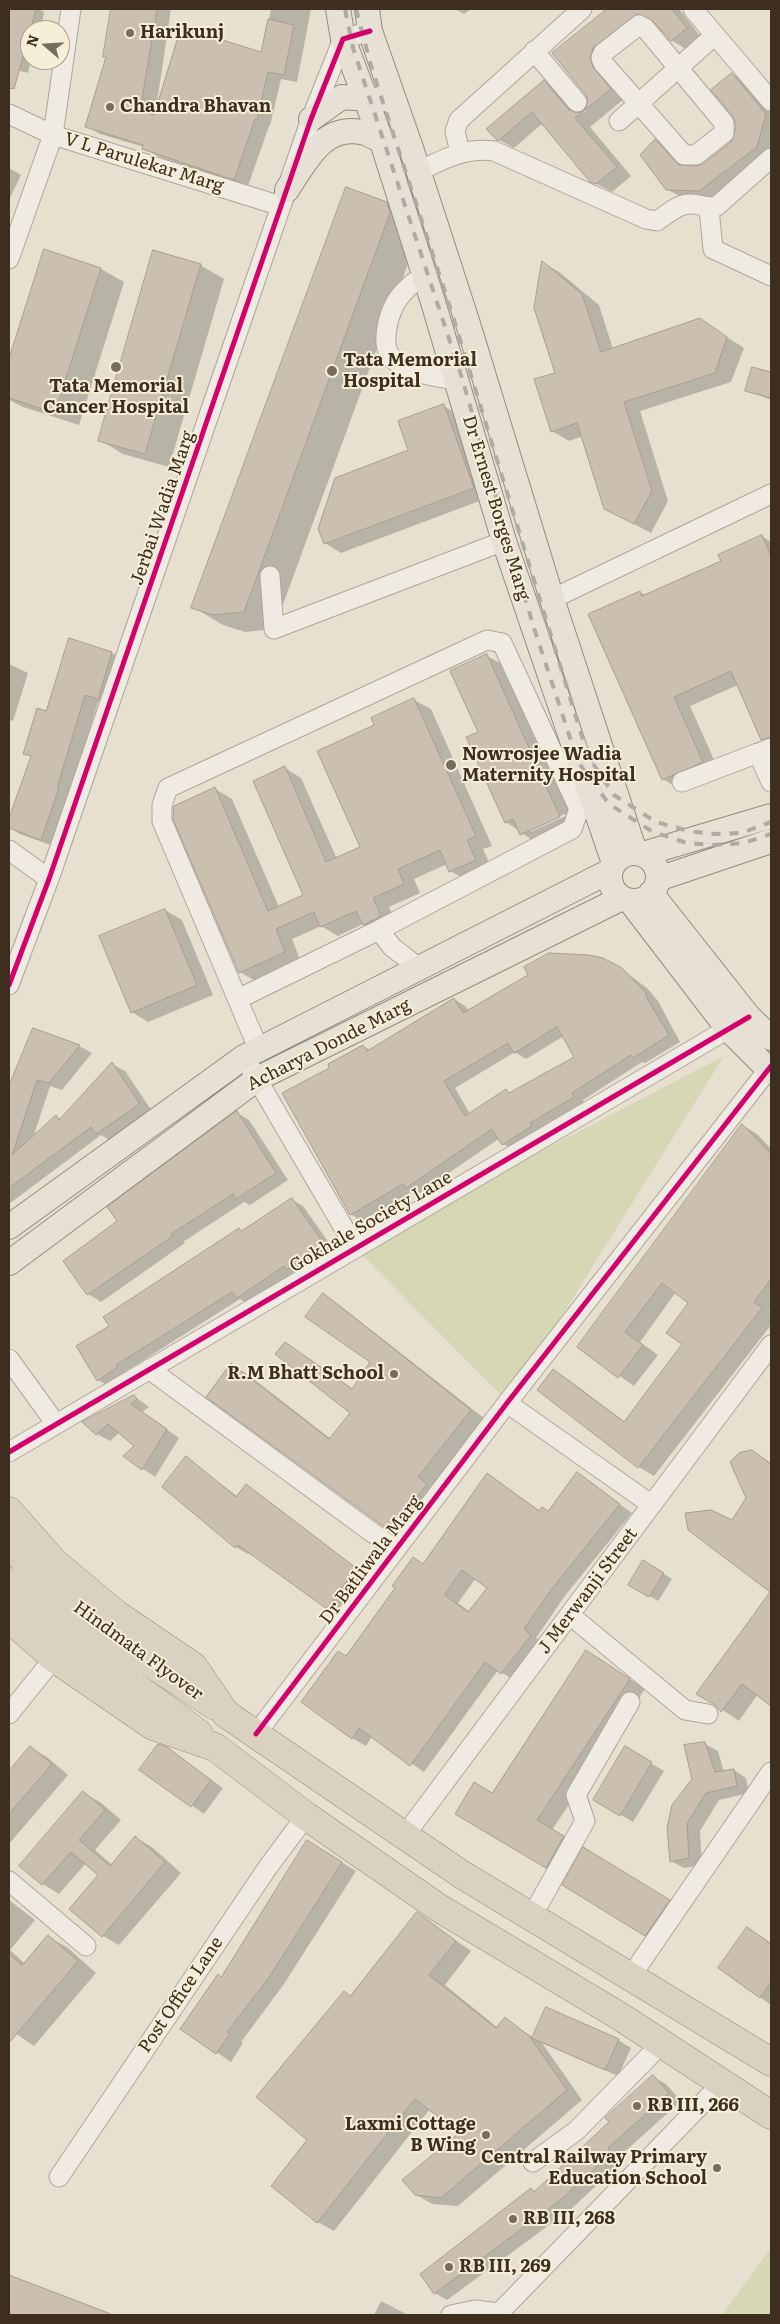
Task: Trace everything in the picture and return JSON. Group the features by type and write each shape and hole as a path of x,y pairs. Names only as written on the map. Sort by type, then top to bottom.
{"highway":[{"path":"9,1511 54,1562 116,1614 193,1666 226,1714"},
{"name":"Hindmata Flyover","path":"9,1543 39,1577 104,1631 461,1874 771,2062"},
{"name":"Hindmata Flyover","path":"9,1582 21,1596 88,1652 176,1716 306,1816 439,1908 662,2043 771,2115"},
{"path":"9,1618 54,1658 153,1726 214,1747"}],"main road":[{"path":"338,9 343,39"},
{"path":"312,119 342,96 393,101 368,20"},
{"name":"Dr Ernest Borges Marg","path":"343,39 382,142 504,541 612,867"},
{"name":"Dr Ernest Borges Marg","path":"393,101 419,171 552,599 639,853"},
{"path":"284,198 306,161 322,142 334,133 355,131 367,134 382,142 411,148"},
{"path":"485,477 512,468"},
{"name":"Acharya Donde Marg","path":"639,853 770,826"},
{"name":"Acharya Donde Marg","path":"9,1263 256,1079 641,893 770,826"},
{"path":"641,893 655,864 639,853 627,853 612,867 612,887 641,893 749,1017 771,1038"},
{"name":"Acharya Donde Marg","path":"9,1227 251,1053 612,867"},
{"path":"641,893 728,1029 770,1069"}],"street":[{"path":"9,259 53,135 70,9"},
{"path":"460,153 455,131 459,120 582,9"},
{"path":"693,9 771,101"},
{"path":"343,39 368,20"},
{"path":"639,25 644,28 679,67 724,123 724,132 696,155 690,157 684,155 639,103 603,63 601,58 603,53 639,25"},
{"path":"619,121 715,35"},
{"name":"Jerbai Wadia Marg","path":"9,985 50,879 284,198 343,39"},
{"path":"534,51 577,102"},
{"name":"V L Parulekar Marg","path":"9,114 53,135 284,198"},
{"path":"419,171 460,153 478,149 494,151 646,219 657,221 681,206 689,204 709,208 717,206 771,158"},
{"path":"709,208 714,249 771,276"},
{"path":"424,276 412,285 396,302 388,324 386,343 392,359 412,370 456,380"},
{"path":"552,599 771,494"},
{"path":"270,576 274,629 504,541"},
{"path":"238,999 379,930 572,829 579,809 502,643 487,640 168,788 162,805 162,821 238,999 256,1079 355,1247"},
{"path":"682,782 765,750 771,782"},
{"path":"9,850 50,879"},
{"path":"379,930 392,948 419,968"},
{"name":"Gokhale Society Lane","path":"9,1452 749,1017"},
{"name":"Dr Batliwala Marg","path":"256,1734 506,1403 770,1069"},
{"name":"J Merwanji Street","path":"405,1836 771,1345"},
{"path":"9,1360 56,1424"},
{"path":"149,1369 396,1550"},
{"path":"506,1403 652,1505"},
{"path":"570,1615 685,1710 708,1714"},
{"path":"9,1714 54,1658"},
{"path":"532,1916 585,1821 576,1795 630,1702"},
{"path":"631,1976 771,1772"},
{"name":"Post Office Lane","path":"59,2177 268,1866 306,1816"},
{"path":"9,1881 86,1946"},
{"path":"533,2162 576,2131 662,2043"},
{"path":"451,2315 475,2310 501,2314 723,2082"}],"green space":[{"path":"724,1056 508,1402 355,1248"},
{"path":"771,2248 771,2315 722,2315"}],"building":[{"path":"9,9 36,9 33,20 20,20 20,67 14,89 9,88"},
{"path":"111,9 157,9 140,111 154,115 181,27 261,52 268,19 294,25 284,75 268,72 257,120 255,119 234,180 142,149 143,145 85,127 106,57 103,57"},
{"path":"607,9 672,9 687,28 671,41 653,21 637,14 593,48 590,58 593,67 611,89 585,110 588,101 586,95 552,53"},
{"path":"732,73 766,114 757,147 699,191 666,190 640,155 655,139 679,165 696,166 703,164 731,142 736,127 733,116 711,90"},
{"path":"544,80 569,110 578,113 585,110 575,118 617,167 596,184 590,182 532,112 498,141 486,129"},
{"path":"346,187 387,202 390,213 244,612 213,615 191,608"},
{"path":"44,249 101,268 55,413 9,398 9,359"},
{"path":"153,250 201,264 145,454 98,441"},
{"path":"542,261 582,294 601,352 700,318 727,337 715,373 624,402 652,491 634,524 604,509 577,423 551,432 534,379 555,373 534,308"},
{"path":"752,367 771,372 771,398 745,391"},
{"path":"444,404 474,488 324,544 318,529 335,478 408,450 398,421"},
{"path":"762,535 771,556 771,737 761,740 731,671 674,697 703,762 662,780 588,614 640,591 642,596 721,561 718,555"},
{"path":"69,638 112,652 98,699 85,695 57,788 59,788 41,840 9,828 9,818 31,756 23,754 37,708 46,711"},
{"path":"487,654 560,817 520,835 513,819 505,823 466,737 478,732 450,671"},
{"path":"414,698 476,836 467,840 476,860 449,872 440,850 398,869 404,884 373,898 381,916 363,925 356,911 320,927 314,912 276,929 285,952 239,973 173,819 174,806 215,787 268,911 303,895 253,781 285,766 326,862 360,847 317,751 374,725 371,718"},
{"path":"165,909 197,985 131,1013 99,936"},
{"path":"549,953 589,955 603,958 622,968 647,994 645,995 669,1035 633,1058 631,1055 572,1093 574,1097 530,1123 532,1126 502,1145 492,1129 406,1188 403,1184 350,1215 282,1093 329,1068 328,1064 363,1045 367,1051 454,998 463,1013 528,975 524,967","holes":["557,1027 574,1057 509,1093 506,1089 465,1116 444,1081 508,1043 514,1053"]},
{"path":"33,1028 80,1045 49,1083 37,1080 12,1155 56,1115 59,1120 112,1062 140,1104 96,1134 91,1127 9,1188 9,1086"},
{"path":"237,1111 276,1173 236,1199 233,1194 171,1234 173,1236 87,1295 63,1261 117,1221 107,1207"},
{"path":"742,1124 771,1154 771,1279 754,1302 762,1308 638,1468 537,1390 553,1369 624,1422 682,1344 666,1333 688,1303 662,1283 625,1332 643,1345 618,1378 577,1347"},
{"path":"292,1198 324,1244 286,1270 284,1266 237,1298 232,1292 116,1365 118,1367 97,1381 76,1346 109,1326 103,1317 239,1228 241,1231"},
{"path":"323,1293 471,1410 418,1477 427,1484 390,1531 206,1397 231,1363 329,1439 350,1413 275,1354 285,1342 352,1389 370,1362 305,1317"},
{"path":"134,1395 137,1399 131,1404 167,1429 142,1470 123,1456 134,1446 108,1424 96,1435 82,1422"},
{"path":"752,1450 771,1464 771,1706 742,1684 721,1712 715,1705 696,1694 770,1592 688,1530 685,1513 711,1510 732,1520 746,1498 730,1462 739,1453"},
{"path":"186,1456 236,1497 246,1484 356,1568 327,1609 238,1545 235,1548 162,1487"},
{"path":"577,1472 620,1504 551,1590 524,1629 531,1635 501,1674 485,1662 410,1766 359,1728 352,1739 301,1702 338,1651 346,1656 395,1588 392,1586 413,1557 423,1564 487,1473 539,1511 542,1507 548,1511","holes":["462,1570 487,1588 468,1612 445,1595"]},
{"path":"643,1560 664,1573 649,1597 628,1585"},
{"path":"586,1650 630,1679 537,1820 564,1836 546,1868 455,1814 474,1782 492,1793"},
{"path":"705,1742 715,1772 734,1769 737,1786 706,1793 687,1823 689,1858 670,1862 667,1828 672,1805 692,1779 684,1745"},
{"path":"158,1744 167,1747 211,1780 191,1807 139,1770"},
{"path":"30,1746 52,1764 9,1814 9,1771"},
{"path":"625,1746 652,1762 620,1816 593,1800"},
{"path":"83,1791 105,1810 79,1840 110,1866 135,1836 165,1862 102,1937 69,1909 98,1875 71,1852 42,1885 19,1866"},
{"path":"307,1840 342,1862 270,1976 227,2032 230,2034 216,2054 180,2029 218,1974 221,1977"},
{"path":"583,1847 670,1900 645,1936 562,1885"},
{"path":"417,1912 456,1941 429,1975 496,2028 505,2017 530,2037 567,2090 441,2198 415,2195 402,2180 459,2133 415,2099 317,2223 271,2186 307,2140 256,2097 344,1991 350,1996"},
{"path":"747,1927 771,1944 771,1982 760,1998 718,1968"},
{"path":"48,1935 78,1961 9,2043 9,1954 22,1965"},
{"path":"546,2007 619,2039 605,2070 532,2038"},
{"path":"653,2075 669,2093 608,2148 612,2153 558,2202 434,2294 420,2274 531,2188 534,2192 609,2122 605,2118"},
{"path":"9,2275 111,2314 111,2315 9,2315"}],"railway":[{"path":"345,9 353,48 462,378 533,625 578,762 609,804 653,832 687,843 714,845 744,843 771,834"},
{"path":"356,9 372,69 450,307 588,756 614,795 656,822 689,831 712,834 741,833 771,822"}],"cycle path":[{"path":"9,985 49,879 311,119 343,39 370,31"},
{"path":"9,1452 749,1017"},
{"path":"256,1734 507,1403 771,1066"}],"place":[{"name":"Harikunj","path":"130,33"},
{"name":"Chandra Bhavan","path":"110,107"},
{"name":"Tata Memorial Cancer Hospital","path":"116,367"},
{"name":"Tata Memorial Hospital","path":"332,371"},
{"name":"Nowrosjee Wadia Maternity Hospital","path":"451,765"},
{"name":"R.M Bhatt School","path":"394,1374"},
{"name":"RB III, 266","path":"637,2106"},
{"name":"Laxmi Cottage B Wing","path":"486,2135"},
{"name":"Central Railway Primary Education School","path":"717,2168"},
{"name":"RB III, 268","path":"513,2219"},
{"name":"RB III, 269","path":"449,2267"}]}
